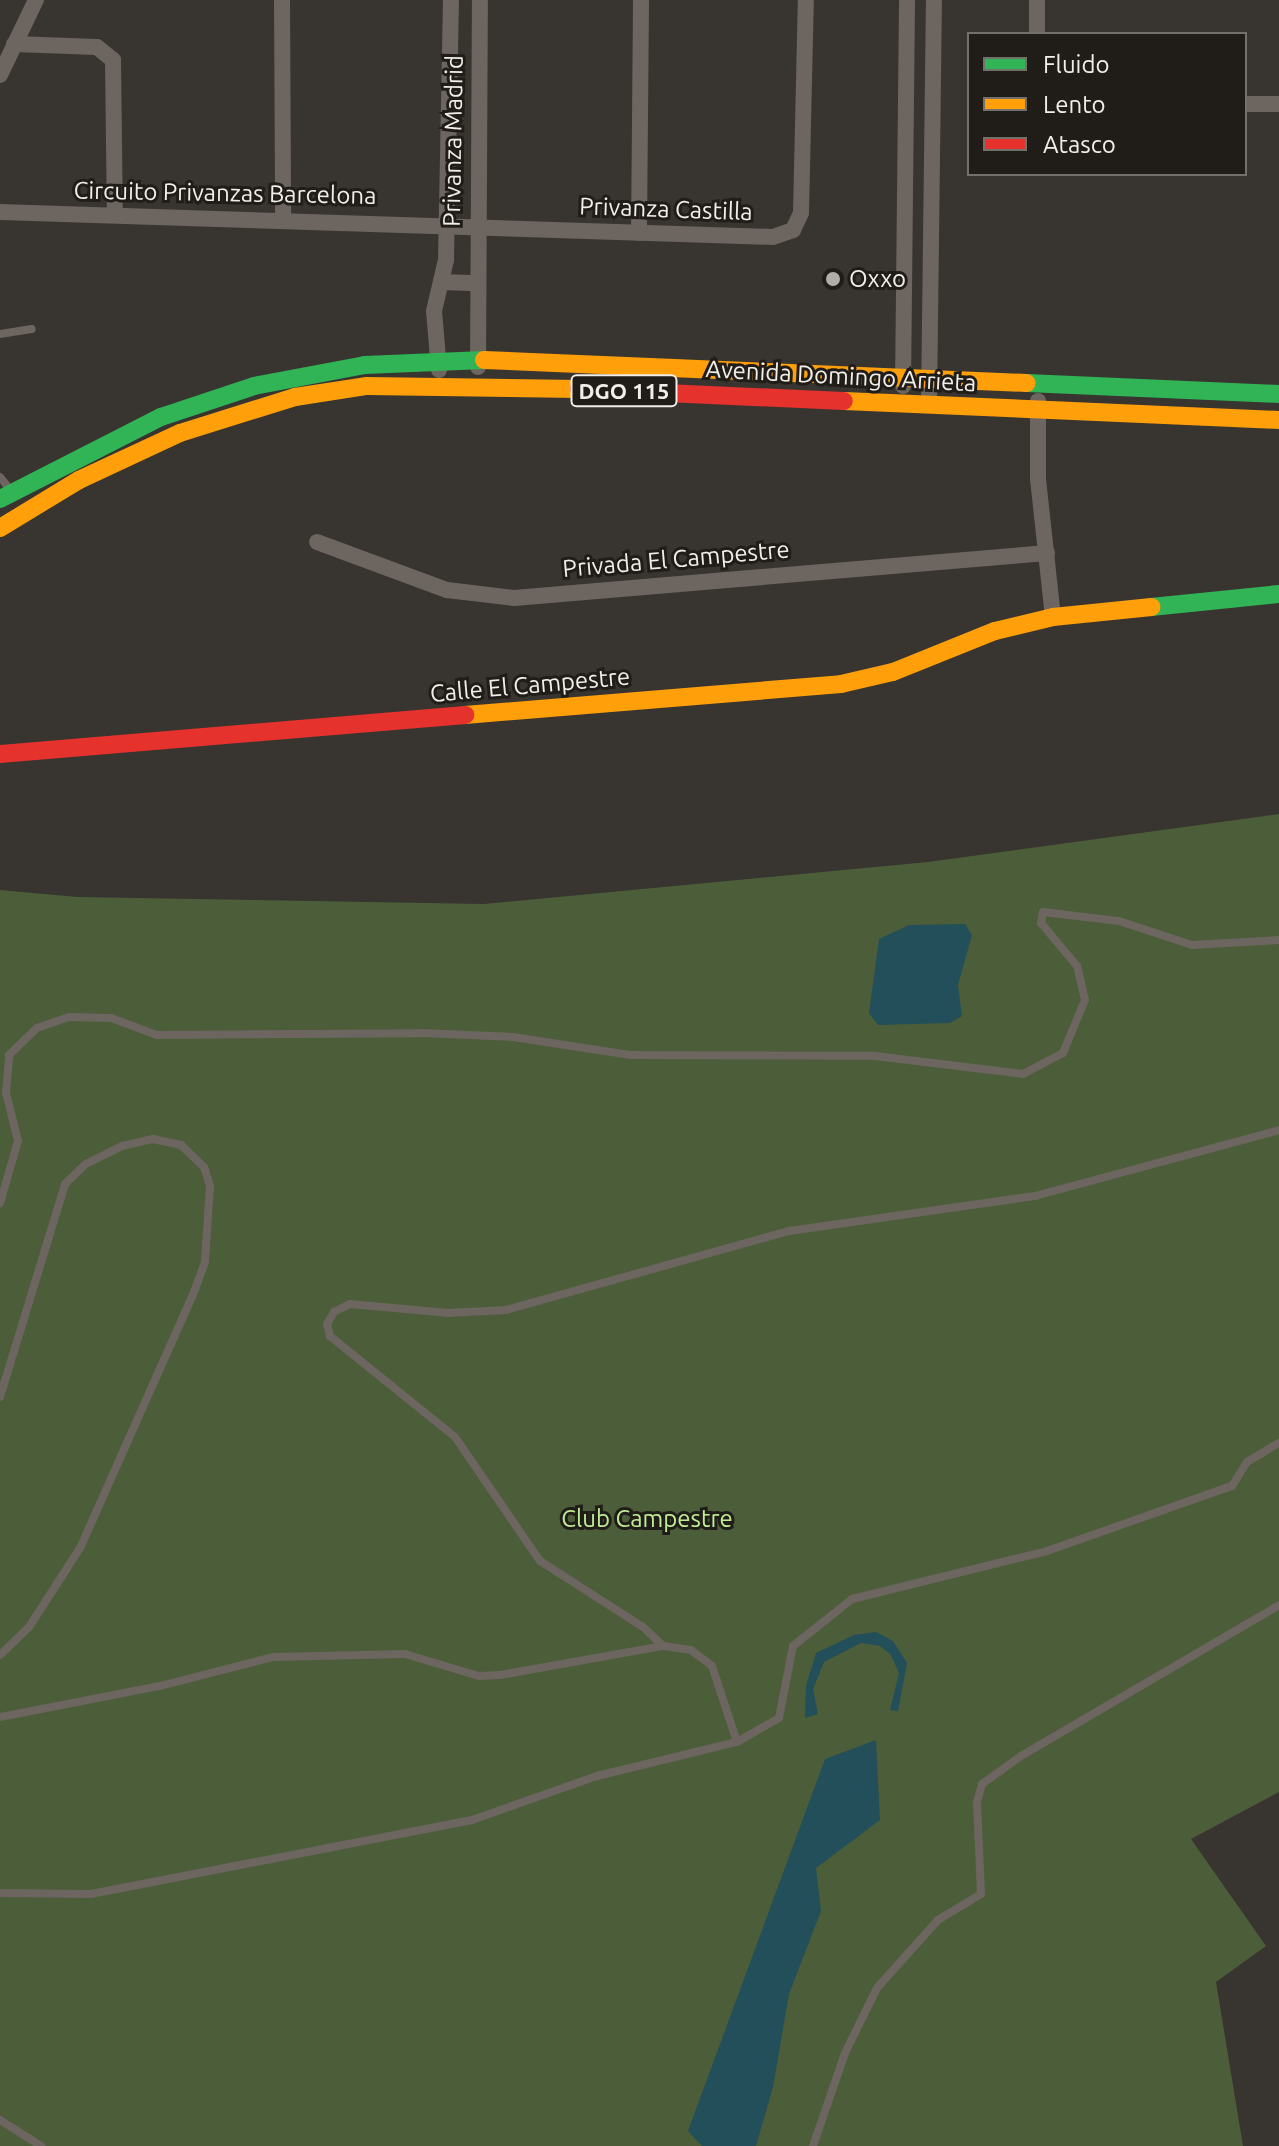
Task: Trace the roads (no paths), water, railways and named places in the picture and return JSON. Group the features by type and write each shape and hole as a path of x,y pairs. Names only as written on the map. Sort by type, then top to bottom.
{"main road":[{"name":"Avenida Domingo Arrieta","path":"6,496 115,437 204,401 303,374 438,359 1279,394"},
{"name":"Avenida Domingo Arrieta","path":"0,528 125,456 254,408 341,389 475,384 1279,420"},
{"name":"Calle El Campestre","path":"0,754 841,684 893,672 995,631 1053,617 1279,594"}],"street":[{"path":"0,75 36,0"},
{"path":"282,0 283,217"},
{"name":"Privanza Madrid","path":"440,383 434,311 448,224 451,0"},
{"name":"Privanza Madrid","path":"475,384 479,360 475,225 480,0"},
{"path":"639,233 641,0"},
{"name":"Privanza Castilla","path":"448,224 744,239 793,230 804,189 806,0"},
{"path":"904,402 907,0"},
{"path":"929,404 934,0"},
{"path":"1037,0 1037,32"},
{"path":"14,44 97,47 113,60 115,214"},
{"path":"1247,104 1279,104"},
{"name":"Circuito Privanzas Barcelona","path":"0,212 283,217 448,224"},
{"path":"441,282 478,283"},
{"path":"1039,383 1037,409 1053,617"},
{"name":"Privada El Campestre","path":"317,542 447,590 514,598 1047,553"}],"lane":[{"path":"0,334 32,329"},
{"path":"0,477 6,496"},
{"path":"0,1203 18,1141 6,1093 9,1055 37,1028 69,1017 111,1018 157,1035 437,1034 513,1037 630,1055 875,1056 1023,1074 1063,1053 1085,1000 1077,966 1041,923 1043,912 1119,921 1192,945 1279,940"},
{"path":"663,1646 643,1627 540,1561 455,1437 330,1336 327,1324 334,1312 350,1304 448,1313 506,1310 789,1231 1035,1196 1279,1130"},
{"path":"0,1397 65,1184 103,1154 137,1141 168,1140 193,1154 210,1186 211,1212 195,1290 80,1548 29,1627 0,1655"},
{"path":"0,1893 91,1894 472,1820 597,1776 737,1742 779,1718 793,1646 852,1599 1047,1551 1232,1486 1247,1462 1279,1443"},
{"path":"813,2146 845,2053 877,1988 938,1920 981,1894 977,1802 982,1784 1021,1756 1279,1605"},
{"path":"0,1717 160,1686 273,1657 405,1654 479,1676 663,1646 691,1650 712,1666 737,1742"},
{"path":"0,2120 41,2146"}],"water":[{"path":"965,924 972,935 958,985 962,1016 950,1023 878,1025 869,1013 879,939 909,925"},
{"path":"876,1632 893,1641 907,1663 898,1711 890,1710 899,1673 891,1655 880,1646 861,1643 824,1662 813,1689 818,1714 805,1718 806,1686 816,1653 854,1635"},
{"path":"876,1740 880,1820 816,1868 821,1911 789,1994 773,2087 756,2146 702,2146 688,2131 825,1759"}],"place":[{"name":"Oxxo","path":"833,279"}],"park label":[{"name":"Club Campestre","path":"647,1519"}]}
